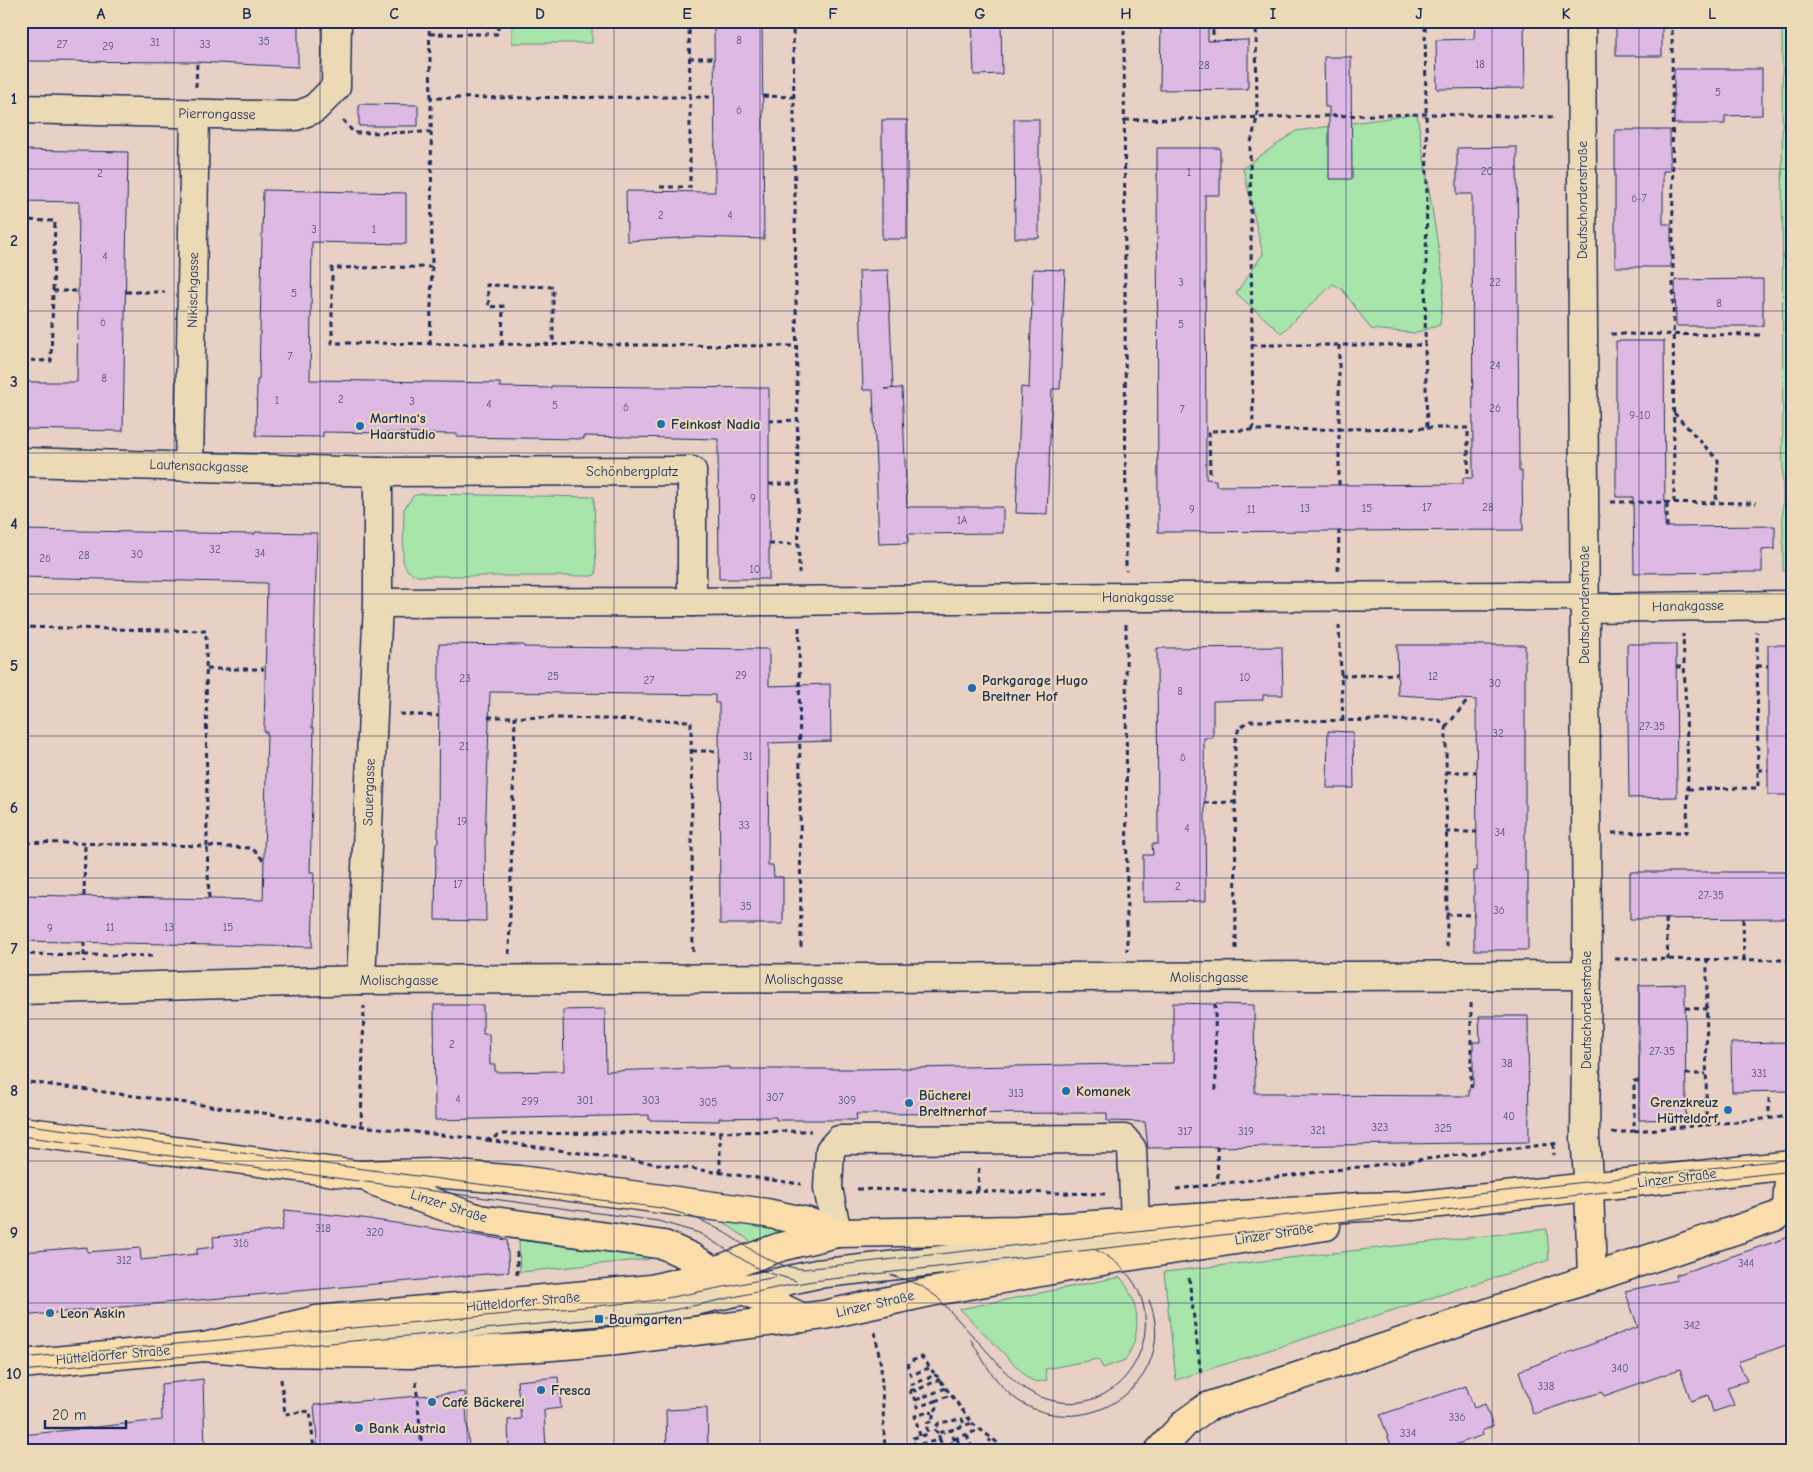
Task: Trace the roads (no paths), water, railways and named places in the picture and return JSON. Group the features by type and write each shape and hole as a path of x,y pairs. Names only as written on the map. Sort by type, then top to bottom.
{"main road":[{"name":"Linzer Straße","path":"21,1132 358,1176 432,1173 518,1180 766,1212 808,1222 837,1233 1018,1230 1361,1207 1412,1206 1791,1165"},
{"path":"1159,1451 1186,1422 1207,1406 1782,1213 1788,1201 1791,1165"},
{"name":"Linzer Straße","path":"358,1176 479,1219 664,1245 691,1257 744,1290 803,1318 1093,1262 1362,1220 1412,1206"},
{"path":"1588,1188 1592,1276"},
{"name":"Hütteldorfer Straße","path":"21,1364 204,1347 316,1320 517,1303 651,1289 681,1283 780,1247 837,1233"},
{"name":"Hütteldorfer Straße","path":"204,1347 283,1352 412,1354 615,1341 803,1318"}],"street":[{"name":"Pierrongasse","path":"21,109 296,116 314,108 336,86 337,21"},
{"name":"Deutschordenstraße","path":"1581,21 1585,602 1584,833 1588,1188"},
{"name":"Nikischgasse","path":"189,466 194,293 195,114"},
{"name":"Lautensackgasse","path":"21,462 378,472"},
{"name":"Schönbergplatz","path":"378,472 692,471 692,602"},
{"path":"378,472 378,603 692,602"},
{"name":"Hanakgasse","path":"692,602 1126,597 1792,605"},
{"name":"Sauergasse","path":"361,980 378,603"},
{"name":"Molischgasse","path":"21,990 361,980 1459,976 1586,966"},
{"path":"837,1233 828,1188 830,1150 839,1140 1124,1139 1132,1149 1135,1222"},
{"path":"204,1347 649,1308 694,1301 817,1274 1412,1206"}],"tram line":[{"path":"21,1124 661,1208 684,1214 706,1223 770,1260 804,1269 1792,1159"},
{"path":"21,1136 658,1221 699,1233 760,1270 796,1281"},
{"path":"21,1371 650,1314 813,1281 1792,1171"},
{"path":"891,1275 920,1285 937,1297 1019,1385 1034,1394 1068,1403 1098,1397 1122,1381 1138,1356 1145,1328 1141,1298 1125,1271 1094,1249"},
{"path":"21,1358 651,1301 776,1277"},
{"path":"971,1340 997,1380 1013,1397 1023,1404 1034,1409 1060,1415 1085,1414 1109,1406 1129,1392 1144,1374 1153,1352 1156,1327 1149,1300"}],"place":[{"name":"Feinkost Nadia","path":"661,424"},
{"name":"Martina's Haarstudio","path":"360,426"},
{"name":"Parkgarage Hugo Breitner Hof","path":"972,688"},
{"name":"Komanek","path":"1066,1091"},
{"name":"Bücherei Breitnerhof","path":"909,1103"},
{"name":"Grenzkreuz Hütteldorf","path":"1728,1110"},
{"name":"Leon Askin","path":"50,1313"},
{"name":"Baumgarten","path":"599,1319"},
{"name":"Fresca","path":"541,1390"},
{"name":"Café Bäckerei","path":"432,1402"},
{"name":"Bank Austria","path":"359,1428"}]}
